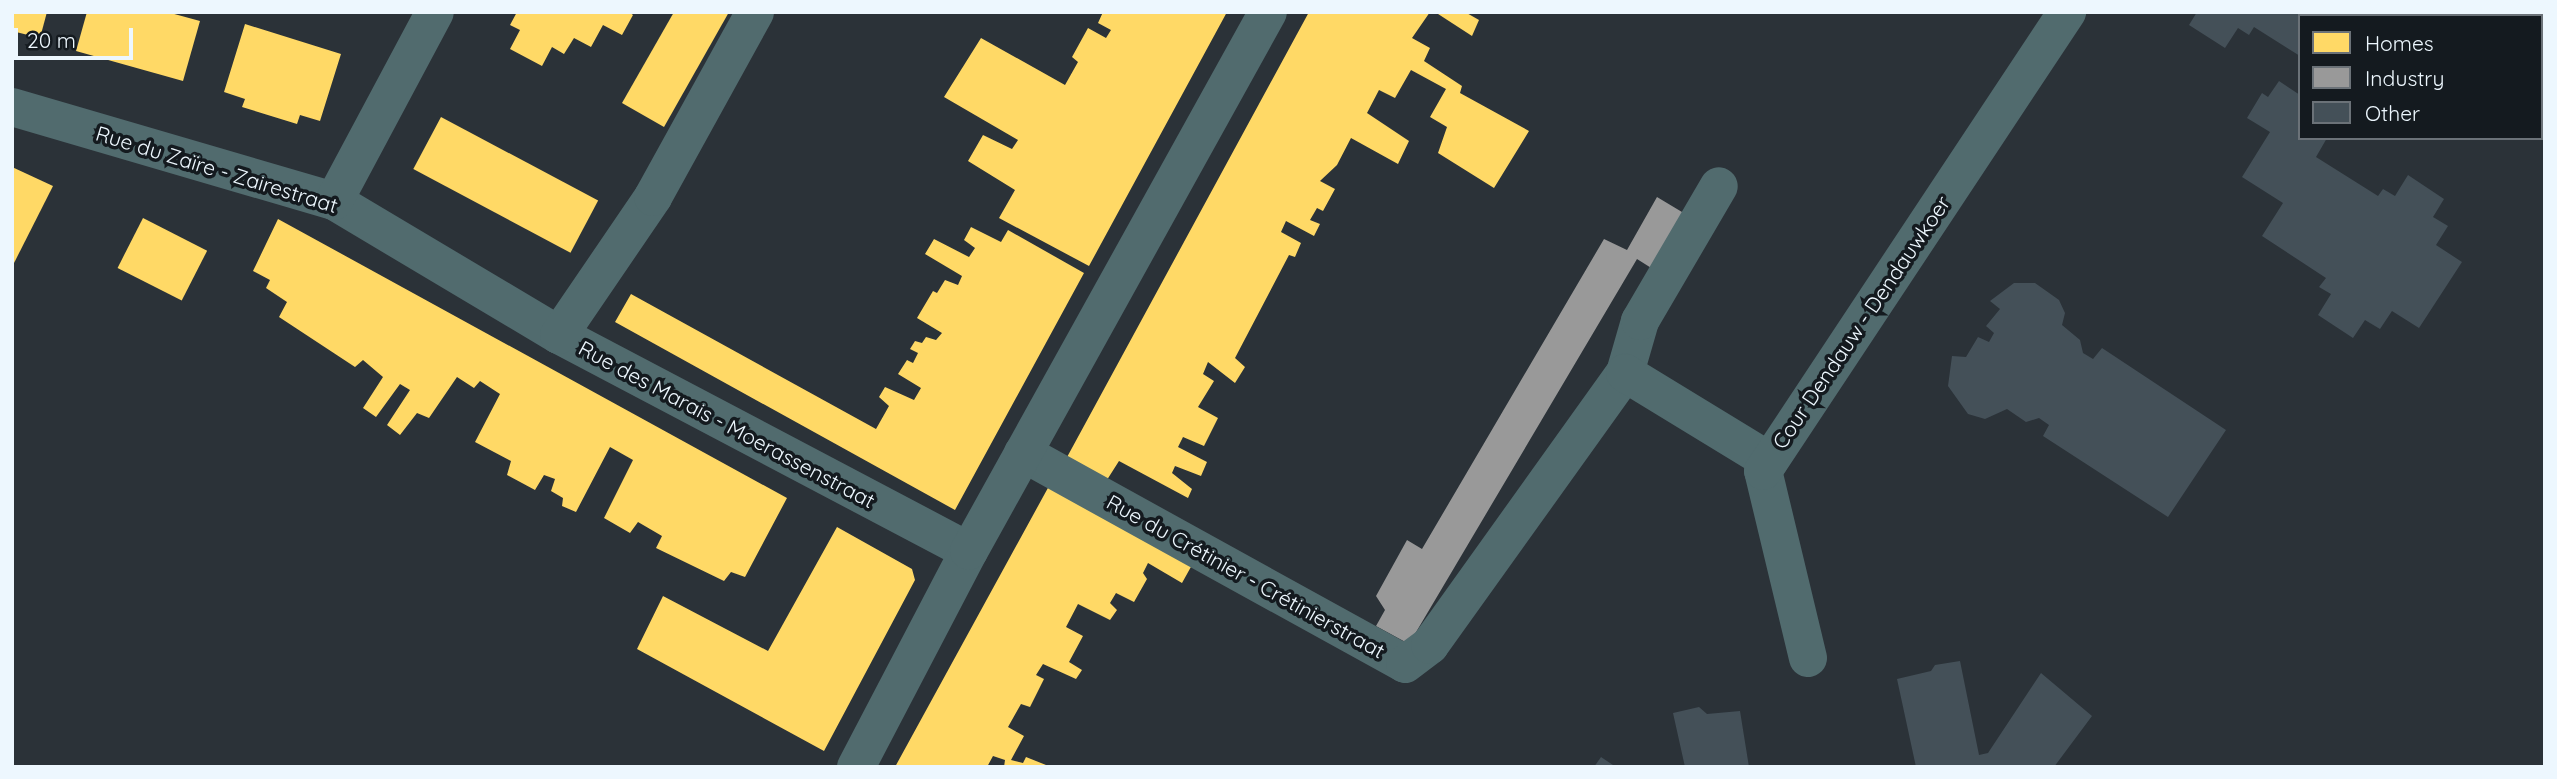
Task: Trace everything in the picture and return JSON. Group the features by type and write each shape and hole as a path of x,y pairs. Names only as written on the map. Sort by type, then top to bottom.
{"street":[{"path":"334,201 435,12"},
{"name":"Rue des Marais - Moerassenstraat","path":"755,12 653,197 559,335 969,551"},
{"path":"856,767 969,551 1268,12"},
{"name":"Cour Dendauw - Dendauwkoer","path":"1808,658 1763,471 2067,12"},
{"name":"Rue du Zaïre - Zairestraat","path":"12,107 334,201 559,335"},
{"name":"Rue du Crétinier - Crétinierstraat","path":"1023,453 1405,664 1430,645 1625,373 1640,321 1719,186"},
{"path":"1625,373 1769,461"}],"building: Homes":[{"path":"12,12 47,12 40,38 12,31"},
{"path":"87,12 167,12 200,21 183,81 76,51"},
{"path":"517,12 629,12 633,15 622,35 603,25 591,47 574,38 564,54 552,47 542,66 510,49 520,30 510,25"},
{"path":"674,12 729,12 664,127 622,103"},
{"path":"1103,12 1227,12 1089,266 999,218 1015,190 968,161 983,135 1012,149 1018,140 944,97 981,38 1065,85 1078,62 1072,57 1088,28 1106,38 1111,30 1098,23"},
{"path":"1309,12 1430,12 1412,38 1430,48 1424,61 1462,86 1460,93 1529,131 1494,188 1438,153 1447,127 1430,117 1446,89 1411,70 1395,98 1379,90 1367,113 1409,141 1398,164 1351,138 1337,165 1320,181 1335,189 1323,211 1317,208 1310,220 1320,224 1314,236 1286,221 1281,232 1301,243 1295,257 1289,255 1235,358 1245,367 1235,383 1208,362 1203,374 1214,381 1198,407 1218,418 1204,446 1183,437 1178,447 1207,462 1201,476 1175,466 1172,473 1192,489 1188,498 1119,461 1105,483 1066,459"},
{"path":"1435,12 1465,12 1479,20 1472,36"},
{"path":"245,24 341,54 320,121 300,115 297,124 242,107 245,99 224,92"},
{"path":"441,117 598,201 570,253 413,169"},
{"path":"12,167 53,186 12,267"},
{"path":"143,218 207,251 182,301 118,268"},
{"path":"278,219 787,498 745,577 731,572 724,581 656,548 662,536 638,522 630,533 604,518 633,460 610,447 576,512 562,506 563,498 551,491 555,479 544,475 535,490 507,475 511,461 475,442 500,394 480,381 474,388 457,377 429,418 417,413 400,435 387,425 410,390 400,384 376,417 363,408 383,377 363,360 355,367 279,317 287,302 266,288 270,280 253,271"},
{"path":"971,227 1001,242 1008,230 1084,273 955,510 615,322 631,294 876,429 889,406 879,397 885,387 914,400 921,388 898,374 907,360 913,363 918,353 910,349 915,341 922,343 926,337 936,340 942,333 917,318 933,291 937,293 945,280 958,285 962,276 925,254 934,239 969,257 975,248 964,240"},
{"path":"1049,486 1192,565 1182,583 1148,563 1143,573 1147,579 1134,602 1116,593 1110,603 1117,610 1110,620 1078,604 1066,627 1083,636 1069,662 1082,670 1076,679 1043,664 1036,675 1044,679 1030,707 1021,704 1008,727 1024,736 1011,760 1023,763 1026,757 1051,767 1004,767 1005,760 993,756 987,767 895,767"},
{"path":"837,527 912,569 915,580 824,751 637,649 663,596 768,651"}],"building: Industry":[{"path":"1657,197 1687,215 1656,271 1637,259 1409,644 1376,626 1385,610 1376,596 1407,540 1422,549 1604,239 1627,250"}],"building: Other":[{"path":"2197,12 2354,12 2298,14 2298,55 2254,27 2249,35 2238,28 2225,48 2189,25"},
{"path":"2279,81 2298,94 2298,140 2326,140 2316,157 2378,196 2383,189 2395,196 2408,175 2444,199 2433,217 2448,226 2436,245 2462,262 2419,328 2392,311 2380,329 2365,320 2353,338 2318,315 2331,294 2319,287 2326,278 2262,236 2283,203 2242,177 2270,132 2247,118 2262,93 2268,97"},
{"path":"2014,283 2035,283 2059,300 2065,313 2062,325 2080,340 2083,353 2093,359 2102,348 2226,430 2168,517 2043,436 2049,425 2039,418 2026,422 2007,409 1985,419 1968,414 1948,386 1952,356 1966,357 1978,337 1989,342 1994,333 1986,326 2000,309 1990,301"},
{"path":"1960,661 1979,755 1988,753 2041,673 2092,716 2054,767 1916,767 1897,679 1931,671 1935,665"},
{"path":"1699,707 1707,714 1740,711 1749,767 1685,767 1673,713"},
{"path":"1601,757 1616,767 1594,767"}]}
